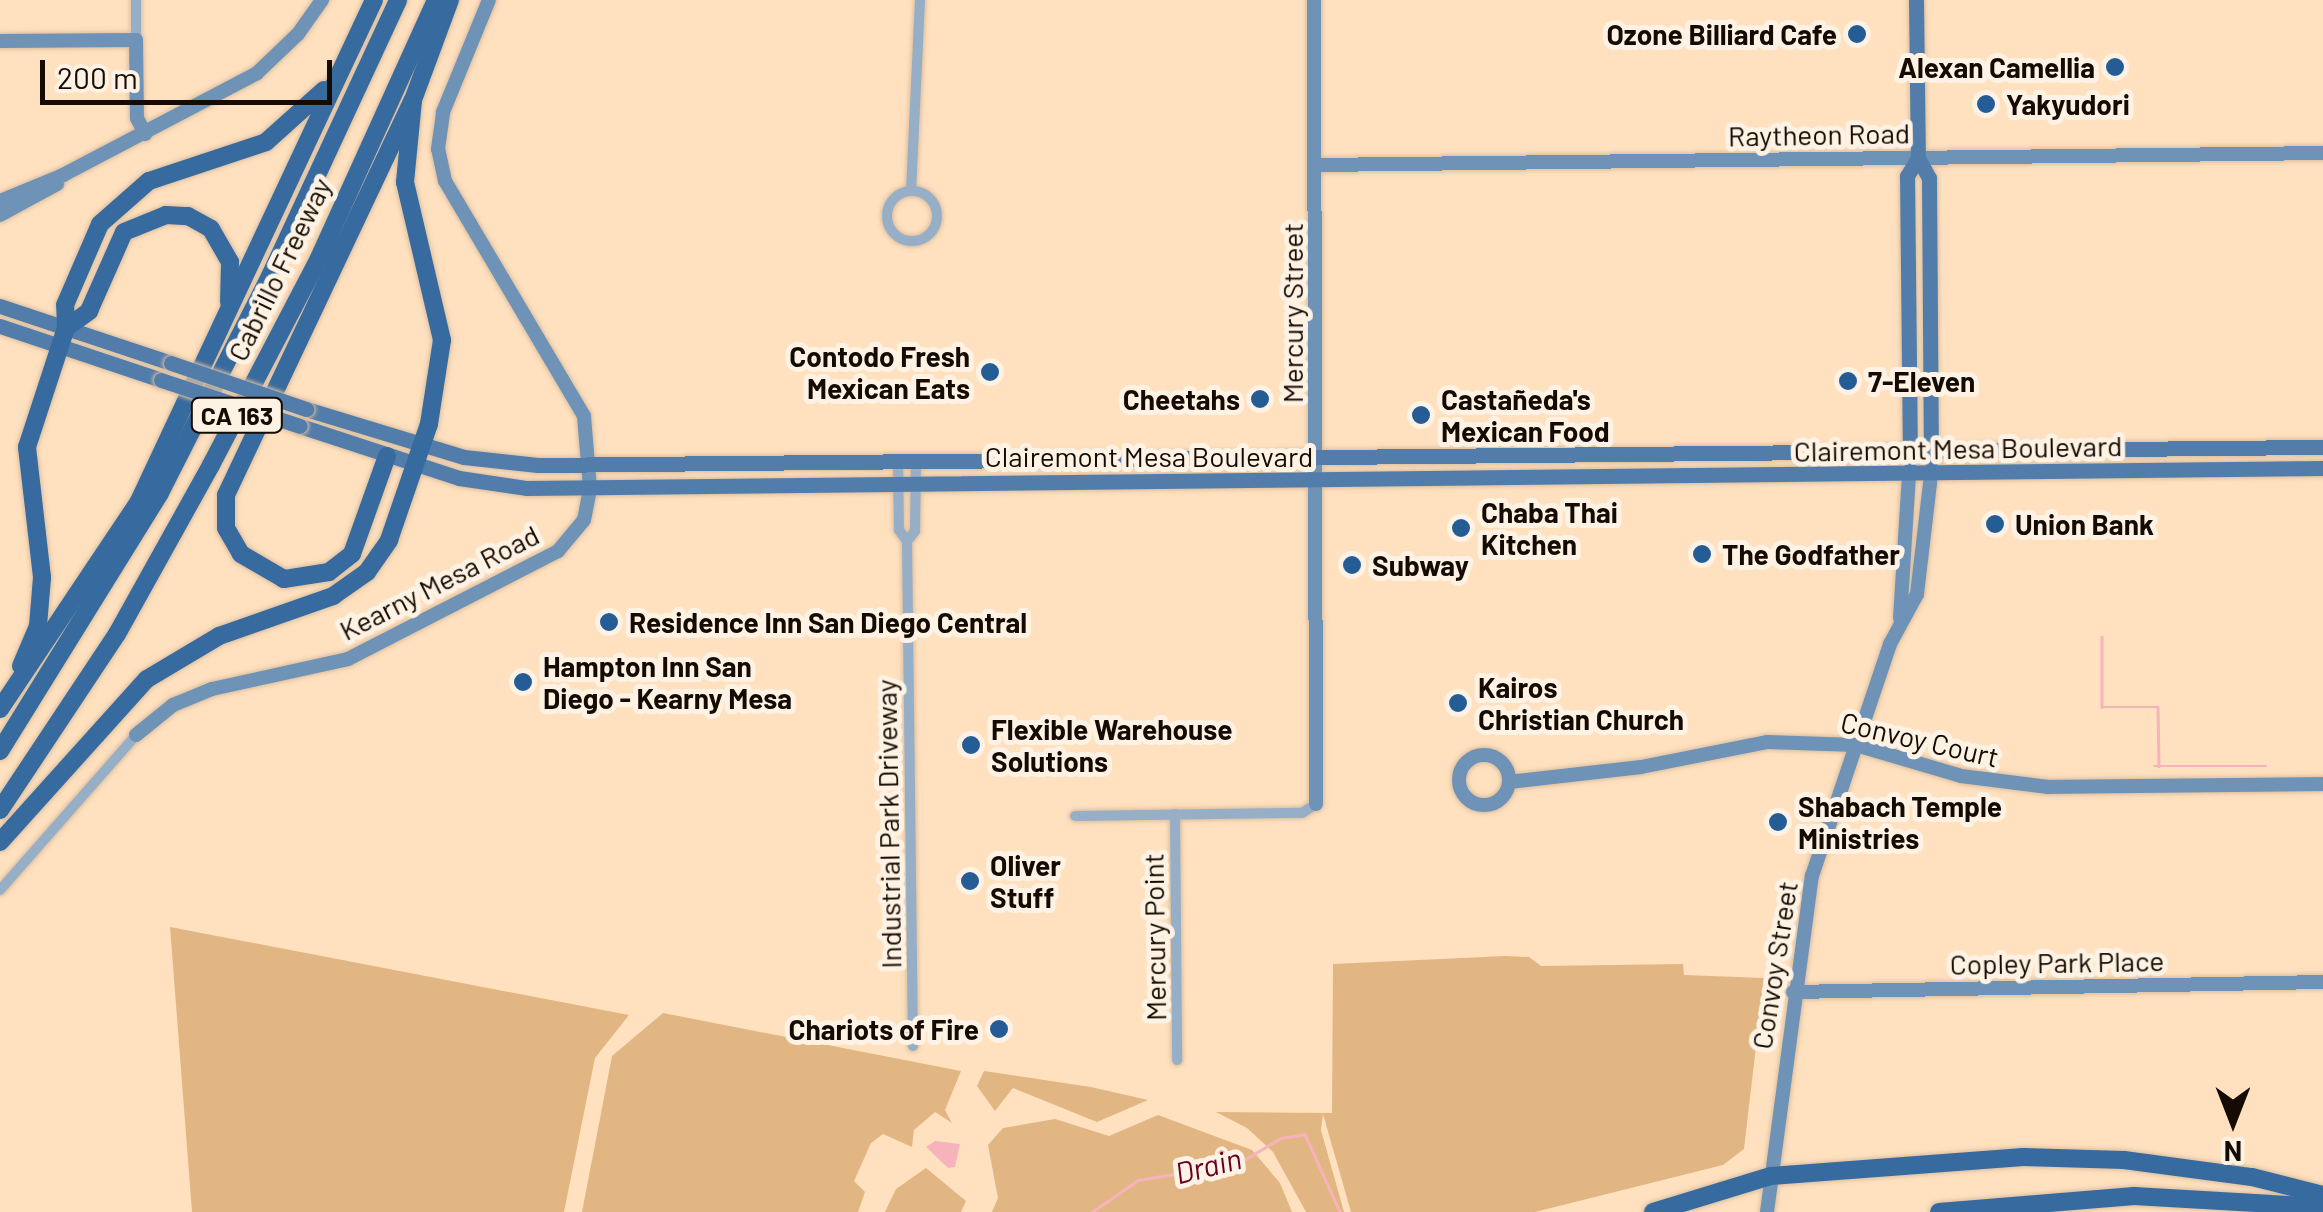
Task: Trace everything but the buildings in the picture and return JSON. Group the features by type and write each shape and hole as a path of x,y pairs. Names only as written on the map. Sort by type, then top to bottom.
{"highway":[{"path":"4,704 139,501 374,0"},
{"name":"Cabrillo Freeway","path":"0,751 160,493 272,274 398,0"},
{"name":"Cabrillo Freeway","path":"0,810 117,634 211,465 319,258 436,0"},
{"path":"387,456 352,554 329,572 284,579 272,574 241,554 226,528 226,495 413,100 450,0"},
{"path":"4,704 38,626 42,577 26,447 66,328 66,305 100,224 149,180 266,142 296,121 336,74"},
{"path":"0,842 148,679 219,636 333,596 367,572 388,540 422,445 442,340 405,182 413,100"},
{"path":"66,328 89,311 124,232 166,215 188,216 211,229 222,244 232,282 226,319"},
{"path":"1653,1212 1771,1176 2024,1157 2124,1160 2252,1176 2323,1195"},
{"path":"1940,1212 2134,1196 2323,1207"}],"main road":[{"name":"Convoy Street","path":"1916,0 1918,158 1929,178 1931,474"},
{"name":"Convoy Street","path":"1910,474 1908,176 1918,158"},
{"name":"Clairemont Mesa Boulevard","path":"0,306 306,409 480,460 590,466 2323,447"},
{"name":"Clairemont Mesa Boulevard","path":"0,326 387,456 500,485 590,488 2323,468"}],"street":[{"path":"136,0 138,118 144,134"},
{"path":"0,201 64,175 258,73 322,0"},
{"name":"Kearny Mesa Road","path":"0,890 136,735 173,705 212,689 348,660 558,550 576,536 590,488 584,416 445,181 438,149 443,112 489,0"},
{"path":"911,191 920,0"},
{"name":"Mercury Street","path":"1314,0 1316,804"},
{"path":"0,41 136,40"},
{"name":"Raytheon Road","path":"1316,165 2323,153"},
{"path":"0,215 54,188 64,175"},
{"path":"911,191 928,197 936,218 928,234 912,240 896,234 887,213 895,198 911,191"},
{"name":"Industrial Park Driveway","path":"898,461 907,482 916,531 907,541"},
{"name":"Industrial Park Driveway","path":"913,1046 907,541 900,530 907,482 916,461"},
{"name":"Convoy Street","path":"1766,1212 1793,992 1812,876 1900,618 1910,474"},
{"name":"Convoy Street","path":"1900,618 1917,594 1931,474"},
{"name":"Convoy Court","path":"1509,782 1640,768 1739,744 1856,745 2000,784 2323,784"},
{"path":"1075,816 1302,812 1316,804"},
{"name":"Mercury Point","path":"1175,814 1177,1060"},
{"name":"Copley Park Place","path":"1793,992 2323,982"}],"shaded area":[{"path":"170,927 629,1015 595,1058 564,1212 192,1212"},
{"path":"1529,957 1541,966 1683,964 1684,975 1764,978 1744,1149 1723,1165 1535,1212 1351,1212 1323,1114 1321,1130 1344,1212 1306,1212 1273,1152 1247,1128 1216,1112 1332,1113 1333,964"},
{"path":"663,1013 961,1071 945,1110 952,1123 935,1112 914,1130 912,1147 883,1134 871,1143 854,1181 865,1192 858,1212 582,1212 612,1056"},
{"path":"984,1071 1148,1100 1097,1122 1013,1088 995,1111 977,1086"},
{"path":"1158,1115 1252,1150 1280,1183 1292,1212 992,1212 998,1198 988,1145 1003,1128 1055,1119 1109,1136"},
{"path":"935,1141 960,1144 955,1167 948,1168 926,1147"},
{"path":"926,1168 966,1201 961,1212 885,1212 896,1189"}],"waterway":[{"path":"2102,637 2102,707 2158,707 2159,766"},
{"path":"2154,766 2266,766"},
{"name":"Drain","path":"1092,1212 1138,1180 1239,1163 1281,1138 1305,1134 1340,1212"}],"place":[{"name":"Ozone Billiard Cafe","path":"1857,34"},
{"name":"Alexan Camellia","path":"2115,67"},
{"name":"Yakyudori","path":"1986,104"},
{"name":"Contodo Fresh Mexican Eats","path":"990,372"},
{"name":"7-Eleven","path":"1848,381"},
{"name":"Cheetahs","path":"1260,399"},
{"name":"Castañeda's Mexican Food","path":"1421,415"},
{"name":"Union Bank","path":"1995,524"},
{"name":"Chaba Thai Kitchen","path":"1461,528"},
{"name":"The Godfather","path":"1702,554"},
{"name":"Subway","path":"1352,565"},
{"name":"Residence Inn San Diego Central","path":"609,622"},
{"name":"Hampton Inn San Diego - Kearny Mesa","path":"523,682"},
{"name":"Kairos Christian Church","path":"1458,703"},
{"name":"Flexible Warehouse Solutions","path":"971,745"},
{"name":"Shabach Temple Ministries","path":"1778,822"},
{"name":"Oliver Stuff","path":"970,881"},
{"name":"Chariots of Fire","path":"999,1029"}]}
